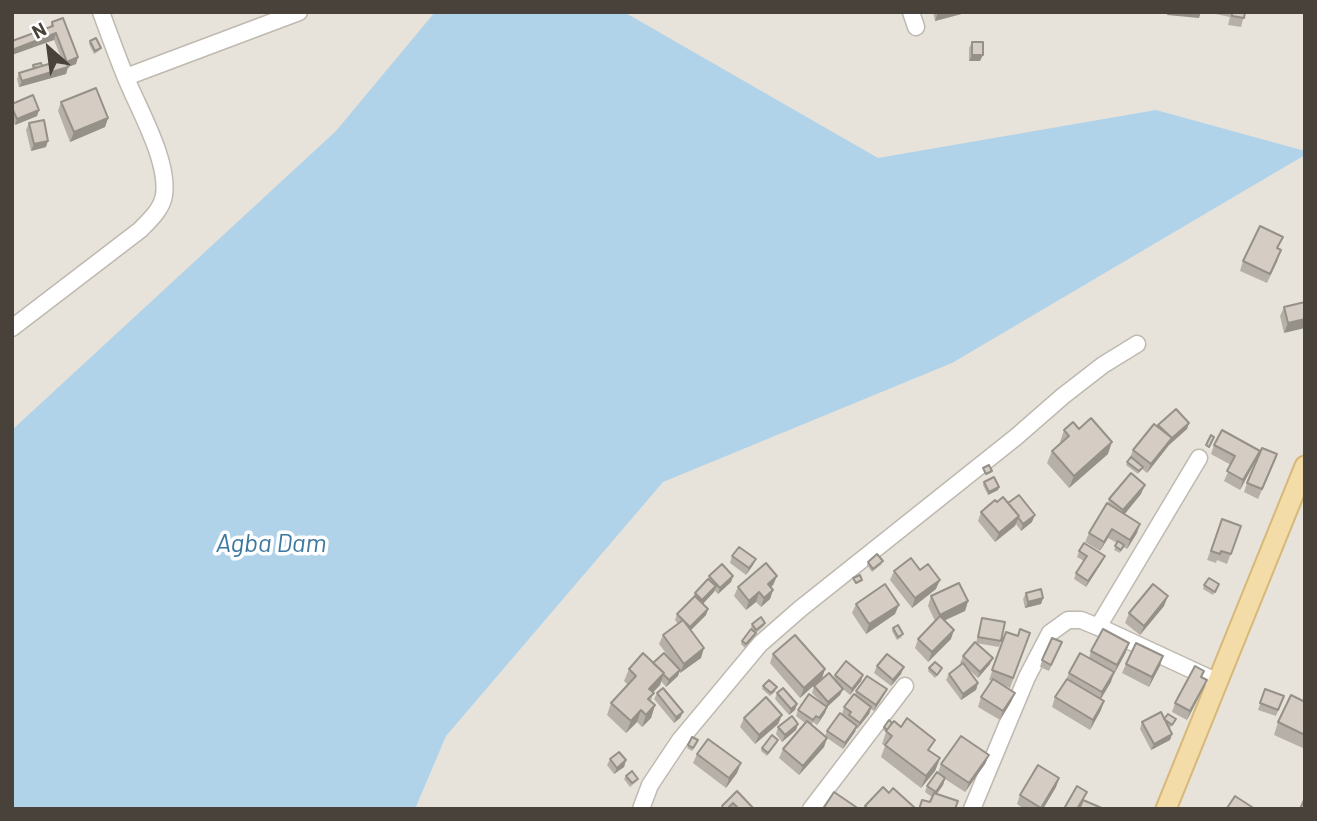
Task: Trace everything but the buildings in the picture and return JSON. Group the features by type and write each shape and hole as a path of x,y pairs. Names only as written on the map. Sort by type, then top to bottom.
{"main road":[{"path":"1166,809 1305,466"}],"street":[{"path":"12,328 140,230 154,217 164,198 162,160 101,12"},
{"path":"126,77 299,12"},
{"path":"642,808 650,785 680,740 760,644 1063,396 1136,344"},
{"path":"1098,627 1199,458"},
{"path":"972,809 1027,677 1050,633 1068,620 1081,620 1098,627 1218,682"},
{"path":"811,809 905,686"}],"shaded area":[{"path":"12,12 1305,12 1305,809 12,809"}],"water":[{"name":"Agba Dam","path":"435,12 624,12 878,158 1156,110 1305,151 1305,155 952,363 663,482 446,736 415,809 12,809 12,430 336,131"}]}
